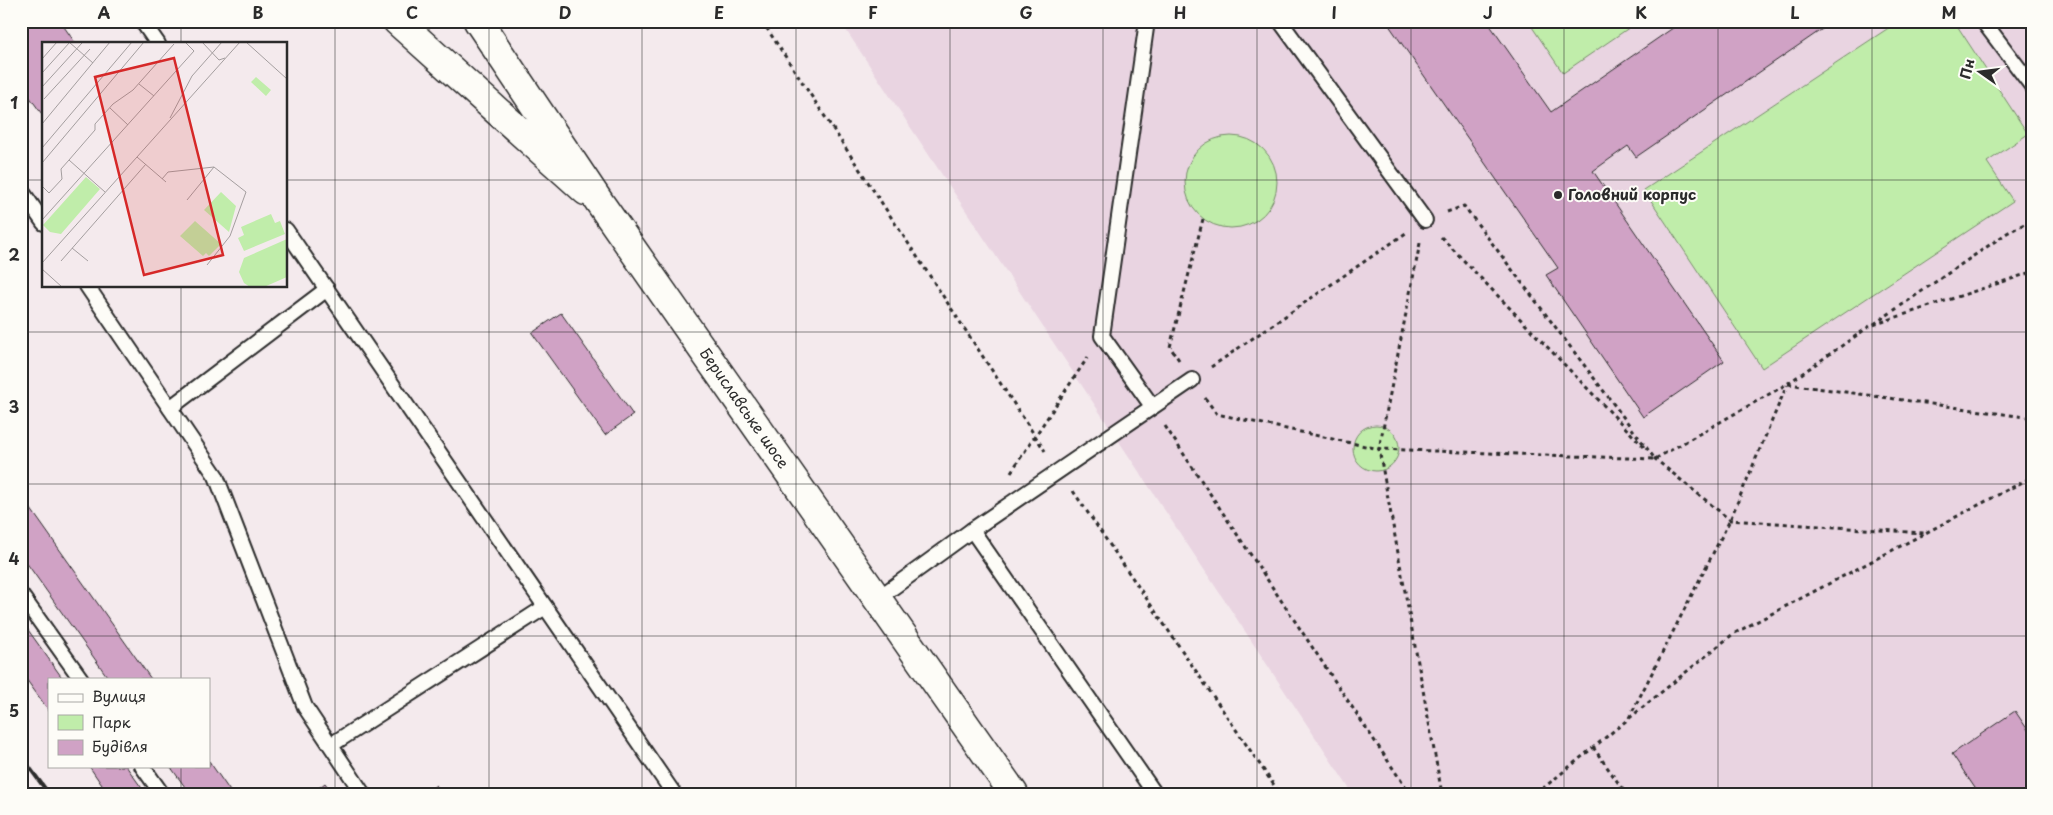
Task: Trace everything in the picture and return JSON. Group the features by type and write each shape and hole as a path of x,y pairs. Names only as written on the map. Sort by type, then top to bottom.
{"main road":[{"path":"398,21 600,203"},
{"name":"Бериславське шосе","path":"478,21 600,203 1014,794"}],"lane":[{"path":"142,21 157,42"},
{"path":"1147,21 1102,336 1152,406"},
{"path":"1280,21 1424,220"},
{"path":"1983,21 2032,86"},
{"path":"21,190 42,220"},
{"path":"288,233 674,794"},
{"path":"88,288 216,476 305,707 363,794"},
{"path":"170,408 327,289"},
{"path":"877,598 972,530 1192,380"},
{"path":"972,530 1155,794"},
{"path":"21,595 79,678"},
{"path":"331,746 545,607"},
{"path":"143,768 162,794"}],"path":[{"path":"762,21 1035,436 1280,794"},
{"path":"1464,206 1655,459"},
{"path":"1203,219 1170,347 1217,414 1380,449 1655,459 1787,384 2007,233 2032,220"},
{"path":"1192,380 1424,220"},
{"path":"1424,220 1380,449 1442,794"},
{"path":"1424,220 1655,459 1730,520 1924,533"},
{"path":"1870,326 2032,272"},
{"path":"1009,475 1102,336"},
{"path":"1787,384 2032,418"},
{"path":"1628,719 1730,520 1787,384"},
{"path":"1152,406 1410,794"},
{"path":"1536,794 1733,634 2032,477"},
{"path":"1593,747 1626,794"}],"shaded area":[{"path":"840,21 2032,21 2032,794 1353,794"}],"green space":[{"path":"1528,21 1639,21 1563,73"},
{"path":"1899,21 1954,21 2028,134 1987,162 2013,201 1762,368 1644,190"},
{"path":"1231,136 1249,139 1264,149 1274,164 1277,182 1274,200 1264,215 1249,225 1231,228 1213,225 1198,215 1188,200 1185,182 1188,164 1198,149 1213,139"},
{"path":"1376,425 1389,429 1395,435 1399,448 1395,461 1389,467 1376,471 1363,467 1357,461 1353,448 1357,435 1363,429"}],"building":[{"path":"21,21 60,21 75,42 42,42 42,114 21,85"},
{"name":"Головний корпус","path":"1386,21 1487,21 1551,112 1683,21 1834,21 1636,157 1628,146 1593,171 1724,361 1643,417 1546,275 1558,268"},
{"path":"561,313 633,415 605,435 532,333"},
{"path":"21,495 150,678 108,678 21,555"},
{"path":"21,620 62,678 48,678 48,710 21,672"},
{"path":"2015,711 2032,736 2032,794 1979,794 1952,754"},
{"path":"210,762 232,794 190,794 171,768 210,768"},
{"path":"90,768 127,768 146,794 108,794"},
{"path":"325,783 333,794 311,794"},
{"path":"436,785 442,794 425,794"}],"railway":[{"path":"21,756 49,794"}],"place":[{"name":"Головний корпус","path":"1558,195"}]}
